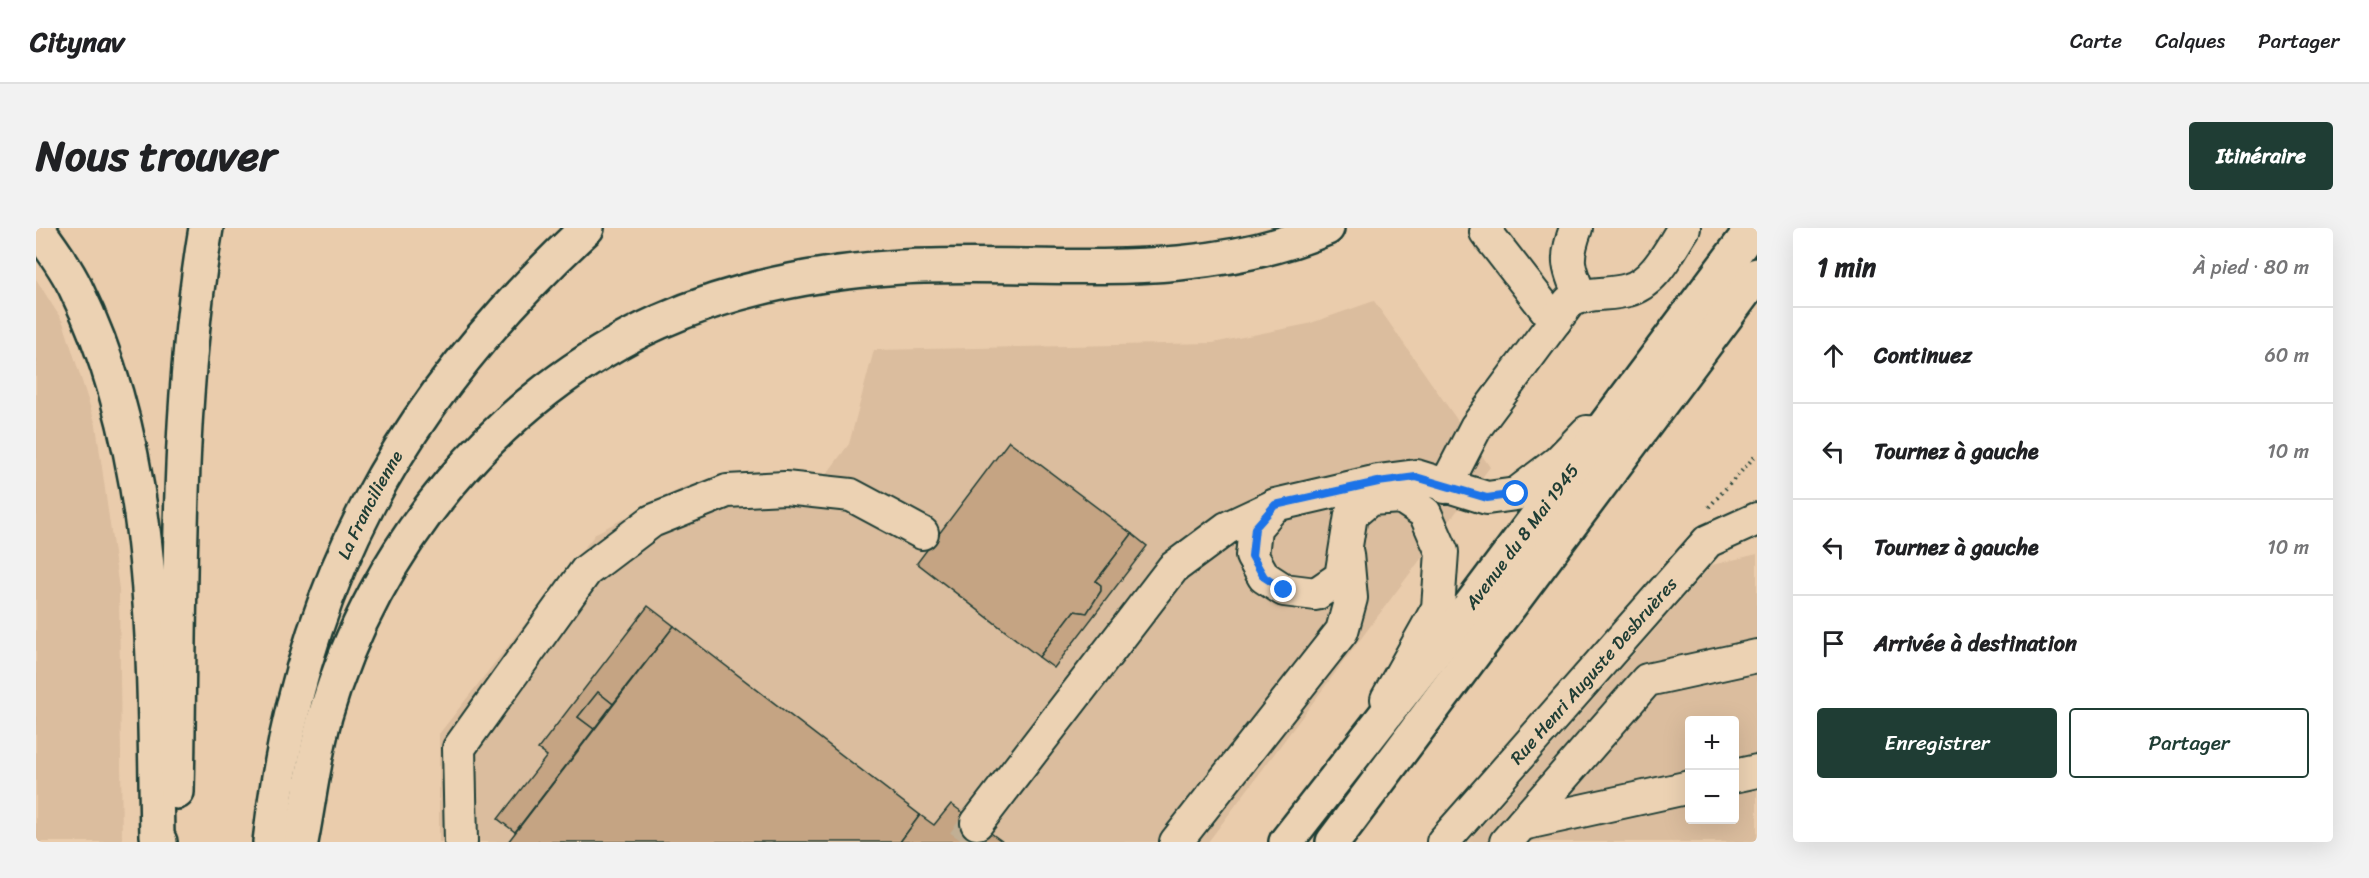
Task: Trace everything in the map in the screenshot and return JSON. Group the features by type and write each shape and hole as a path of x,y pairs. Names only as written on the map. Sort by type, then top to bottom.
{"main road":[{"path":"37,228 75,287 90,319 108,364 127,431 148,588 157,836 160,842"},
{"path":"176,842 184,432 191,340 206,228"},
{"name":"La Francilienne","path":"270,842 280,758 304,660 331,584 361,519 412,428 465,356 539,274 587,228"},
{"path":"301,842 325,717 356,635 389,571 441,495 482,449 550,388 616,344 659,322 699,306 747,290 804,278 902,267 1162,265 1215,260 1265,250 1327,228"},
{"name":"Avenue du 8 Mai 1945","path":"1286,842 1458,622 1753,228"},
{"name":"Avenue du 8 Mai 1945","path":"1333,842 1757,275"}],"lane":[{"path":"1576,228 1567,256 1570,272 1580,296"},
{"path":"1445,487 1476,427 1569,302 1580,296 1629,290 1641,284 1651,277 1684,228"},
{"path":"1486,232 1555,321"},
{"path":"977,823 1173,568 1227,528 1275,505 1378,482 1416,477 1487,498 1516,494 1558,462 1643,373"},
{"path":"461,842 459,748 586,571 652,521 727,491 785,488 851,495 922,533"},
{"path":"1275,505 1255,528 1252,556 1264,577 1284,590 1316,594 1341,577 1351,515 1370,499 1401,497 1425,513 1442,552 1438,608 1401,670 1374,727"},
{"name":"Rue Henri Auguste Desbruères","path":"1443,842 1708,541 1757,519"},
{"path":"1176,842 1342,631 1351,598 1347,544"},
{"path":"1514,833 1647,680 1757,656"},
{"path":"1739,775 1757,771"},
{"path":"1514,833 1685,787"}],"shaded area":[{"path":"36,279 63,322 96,425 119,589 122,842 36,842"},
{"path":"1374,301 1490,467 1208,842 439,842 439,734 596,533 686,486 782,487 823,479 849,444 874,350 1213,343 1308,324"},
{"path":"1757,554 1757,842 1468,842 1712,565"}],"building":[{"path":"1009,441 1132,534 1096,581 1101,585 1101,591 1087,613 1074,611 1039,657 917,563"},
{"path":"1132,534 1147,546 1054,668 1039,657 1074,611 1087,613 1101,591 1101,585 1096,581"},
{"path":"648,606 674,626 613,704 598,692 578,717 594,729 515,832 498,819 547,756 538,749"},
{"path":"674,626 920,815 900,842 508,842"},
{"path":"598,692 613,704 594,729 578,717"},
{"path":"951,804 1003,842 900,842 920,815 934,825"}],"tunnel":[{"path":"963,842 977,823"}],"route":[{"path":"1284,590 1264,577 1252,556 1255,528 1275,505 1378,482 1416,477 1487,498 1516,494"}]}
